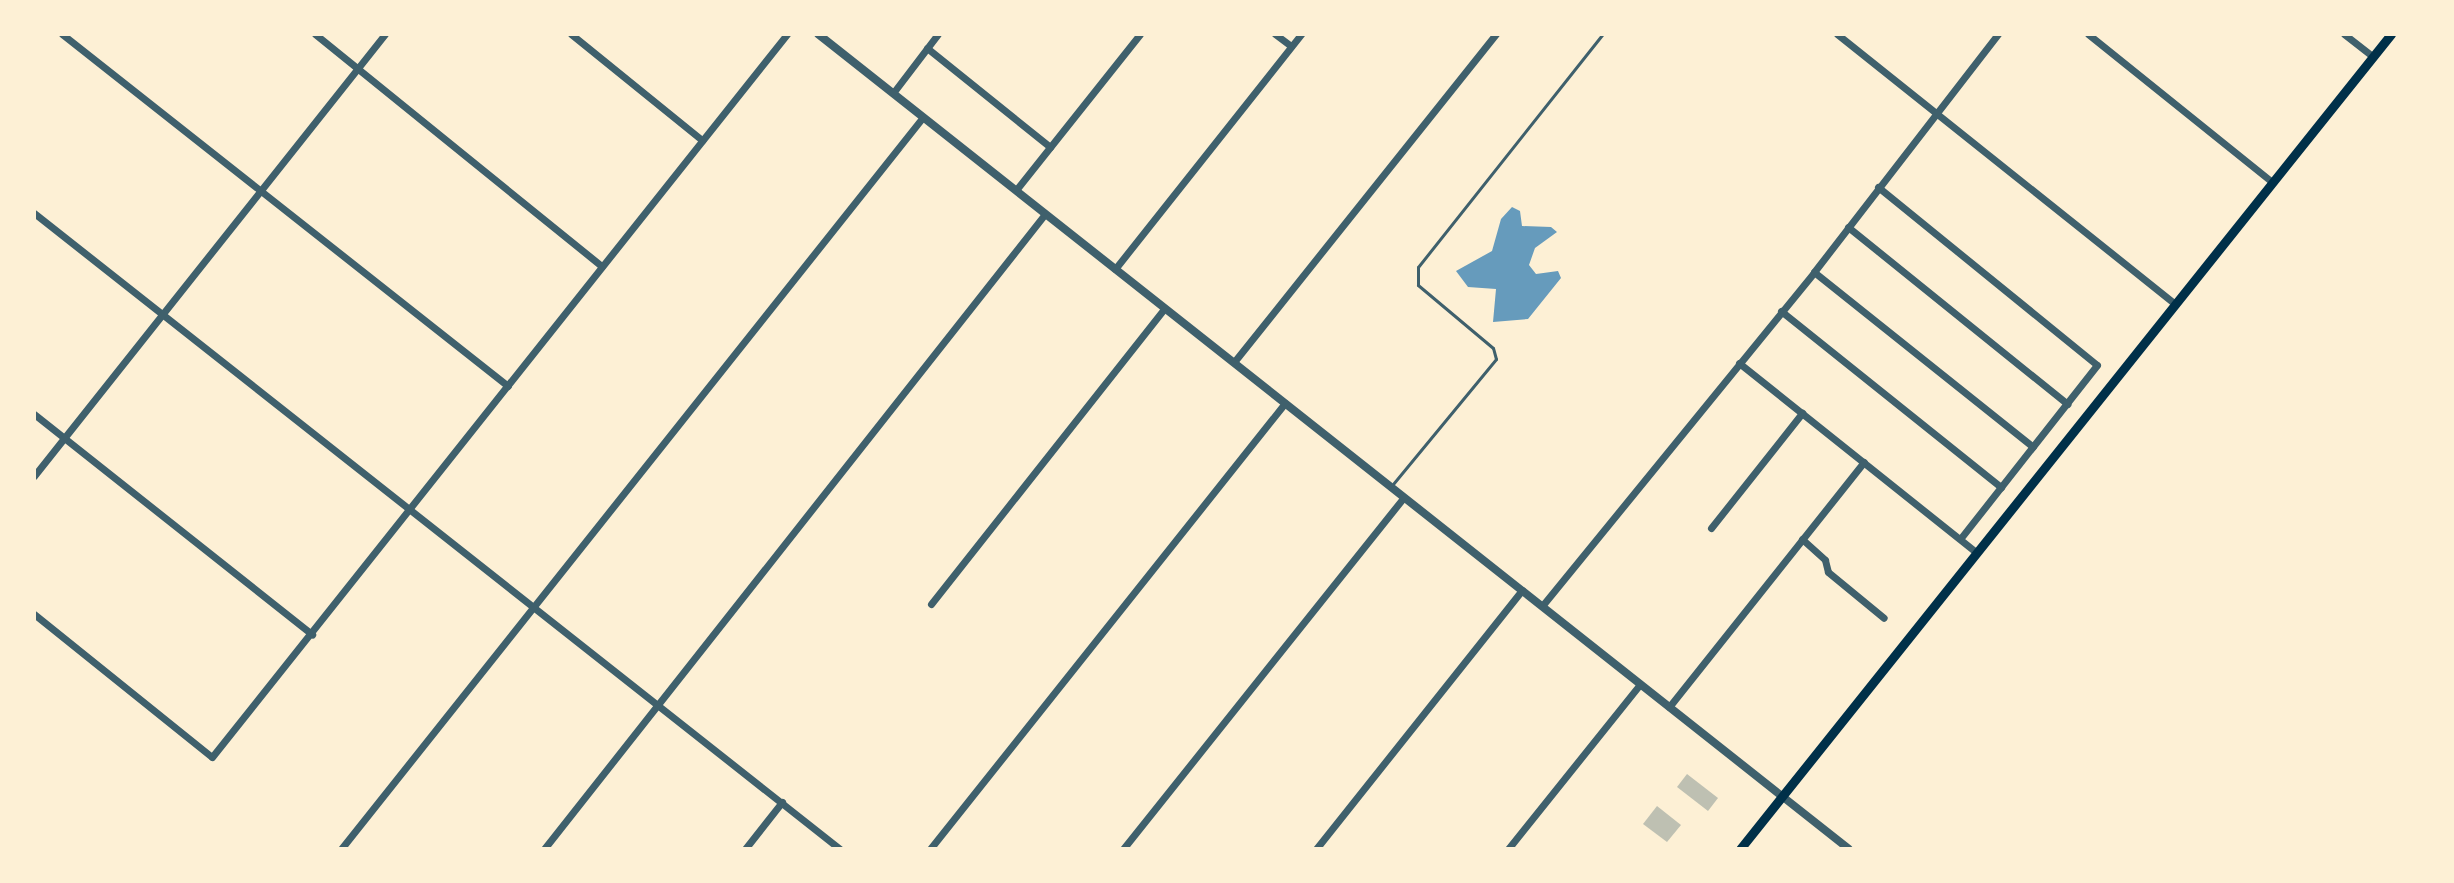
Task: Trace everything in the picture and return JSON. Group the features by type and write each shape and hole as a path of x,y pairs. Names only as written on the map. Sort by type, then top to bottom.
{"main road":[{"path":"1740,849 2391,34"}],"street":[{"path":"62,34 508,386"},
{"path":"315,34 602,266"},
{"path":"34,476 385,34"},
{"path":"571,34 702,140"},
{"path":"34,614 212,757 787,34"},
{"path":"818,34 1849,849"},
{"path":"893,93 938,34"},
{"path":"1016,190 1140,34"},
{"path":"1275,34 1291,46"},
{"path":"1115,269 1301,34"},
{"path":"1234,362 1496,34"},
{"path":"1837,34 2175,304"},
{"path":"1542,606 1814,272 1998,34"},
{"path":"2088,34 2272,182"},
{"path":"2344,34 2373,57"},
{"path":"927,48 1050,147"},
{"path":"341,849 923,117"},
{"path":"1878,187 2097,365 1960,539"},
{"path":"34,213 840,849"},
{"path":"544,849 1045,214"},
{"path":"1848,227 2067,404"},
{"path":"1814,272 2033,447"},
{"path":"931,604 1165,308"},
{"path":"1781,311 2001,487"},
{"path":"1739,363 1976,552"},
{"path":"930,849 1285,403"},
{"path":"1711,528 1802,413"},
{"path":"34,414 312,634"},
{"path":"1669,707 1864,462"},
{"path":"1123,849 1404,497"},
{"path":"1802,539 1825,560 1828,572 1884,618"},
{"path":"1316,849 1522,590"},
{"path":"1508,849 1640,684"},
{"path":"745,849 782,802"}],"lane":[{"path":"1391,487 1496,359 1493,348 1418,285 1418,267 1603,34"}],"water":[{"path":"1512,207 1520,211 1522,226 1551,227 1557,232 1535,248 1529,265 1536,274 1558,271 1561,278 1528,319 1493,322 1496,289 1468,287 1456,271 1492,251 1501,219"}],"building":[{"path":"1687,774 1718,798 1708,811 1677,787"},
{"path":"1657,806 1681,825 1667,842 1643,824"}]}
